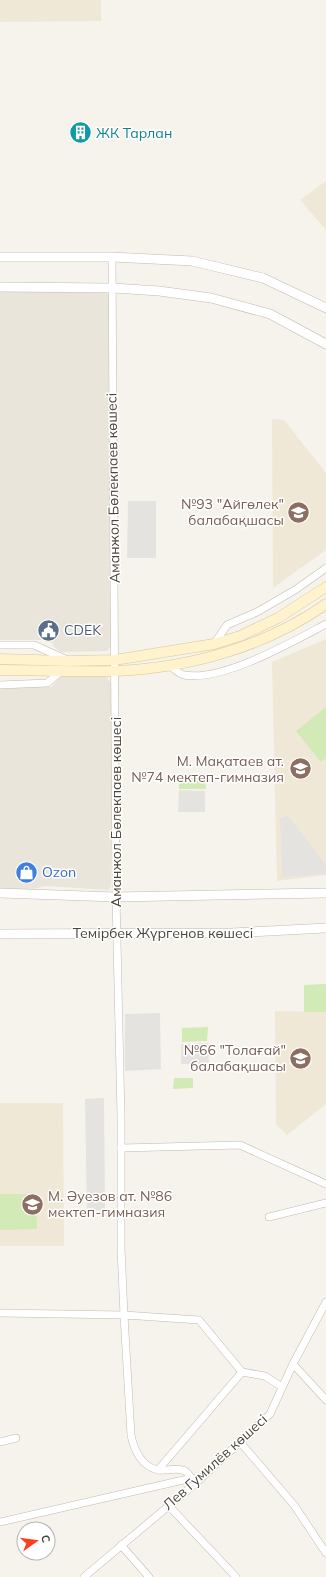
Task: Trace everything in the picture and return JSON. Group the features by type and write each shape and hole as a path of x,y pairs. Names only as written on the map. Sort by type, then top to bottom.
{"main road":[{"path":"0,670 66,666 115,660 214,644 240,636 278,618 326,587"},
{"path":"0,659 115,671 169,665 208,658 253,643 326,604"}],"street":[{"path":"0,257 112,257 192,261 263,278 326,308"},
{"name":"Аманжол Бөлекпаев көшесі","path":"112,257 116,896 118,932 121,1248 131,1435 133,1447 142,1461 158,1470"},
{"path":"0,287 113,288 159,291 219,300 270,314 326,344"},
{"path":"214,644 227,625 257,612 295,590 326,568"},
{"path":"169,665 183,675 205,675 228,669 290,644 326,624"},
{"path":"0,645 34,645 66,666 47,684 0,685"},
{"path":"0,893 116,896 326,893"},
{"name":"Темірбек Жүргенов көшесі","path":"0,934 118,932 232,933 326,928"},
{"path":"121,1148 240,1145 326,1184"},
{"path":"269,1217 326,1203"},
{"name":"Лев Гумилёв көшесі","path":"84,1577 240,1442 270,1414 293,1364 326,1302"},
{"path":"0,1313 124,1315 199,1320 242,1372 265,1376 282,1387"},
{"path":"293,1364 326,1400"},
{"path":"158,1470 242,1372"},
{"path":"0,1442 16,1438"},
{"path":"240,1442 294,1505 326,1553"},
{"path":"158,1470 181,1470 194,1481"},
{"path":"0,1522 194,1481"},
{"path":"168,1505 236,1577"},
{"path":"120,1545 149,1577"}],"shaded area":[{"path":"0,0 101,0 101,21 0,22"},
{"path":"326,181 326,230 300,200"},
{"path":"0,288 105,291 110,296 112,644 107,651 61,652 56,649 50,640 0,640"},
{"name":"№93 \"Айгөлек\" балабақшасы","path":"272,419 284,420 326,473 326,550 273,588"},
{"path":"128,501 156,501 156,558 127,558"},
{"name":"М. Мақатаев ат. №74 мектеп-гимназия","path":"326,639 326,875 277,881 272,662"},
{"path":"65,675 106,676 112,685 111,886 108,890 46,886 27,890 0,890 0,687 52,687 58,678"},
{"path":"179,790 205,791 205,812 178,812"},
{"path":"288,816 326,865 326,874 282,877 280,818"},
{"name":"№66 \"Толағай\" балабақшасы","path":"275,1011 326,1012 326,1104 287,1135 276,1124"},
{"path":"160,1013 161,1069 125,1071 125,1014"},
{"path":"208,1043 209,1064 181,1064 181,1044"},
{"path":"104,1098 105,1210 87,1211 85,1099"},
{"name":"М. Әуезов ат. №86 мектеп-гимназия","path":"0,1103 63,1103 64,1246 0,1246"}],"green space":[{"path":"326,707 326,758 321,762 296,731"},
{"path":"179,774 205,774 206,789 179,789"},
{"path":"326,984 326,1012 304,1012 304,985"},
{"path":"208,1027 207,1041 182,1042 182,1028"},
{"path":"174,1078 193,1078 193,1088 173,1089"},
{"path":"0,1194 36,1194 37,1229 0,1230"}],"place":[{"name":"ЖК Тарлан","path":"81,133"},
{"name":"№93 \"Айгөлек\" балабақшасы","path":"299,512"},
{"name":"CDEK","path":"48,630"},
{"name":"М. Мақатаев ат. №74 мектеп-гимназия","path":"300,769"},
{"name":"Ozon","path":"27,872"},
{"name":"№66 \"Толағай\" балабақшасы","path":"301,1058"},
{"name":"М. Әуезов ат. №86 мектеп-гимназия","path":"32,1204"}]}
